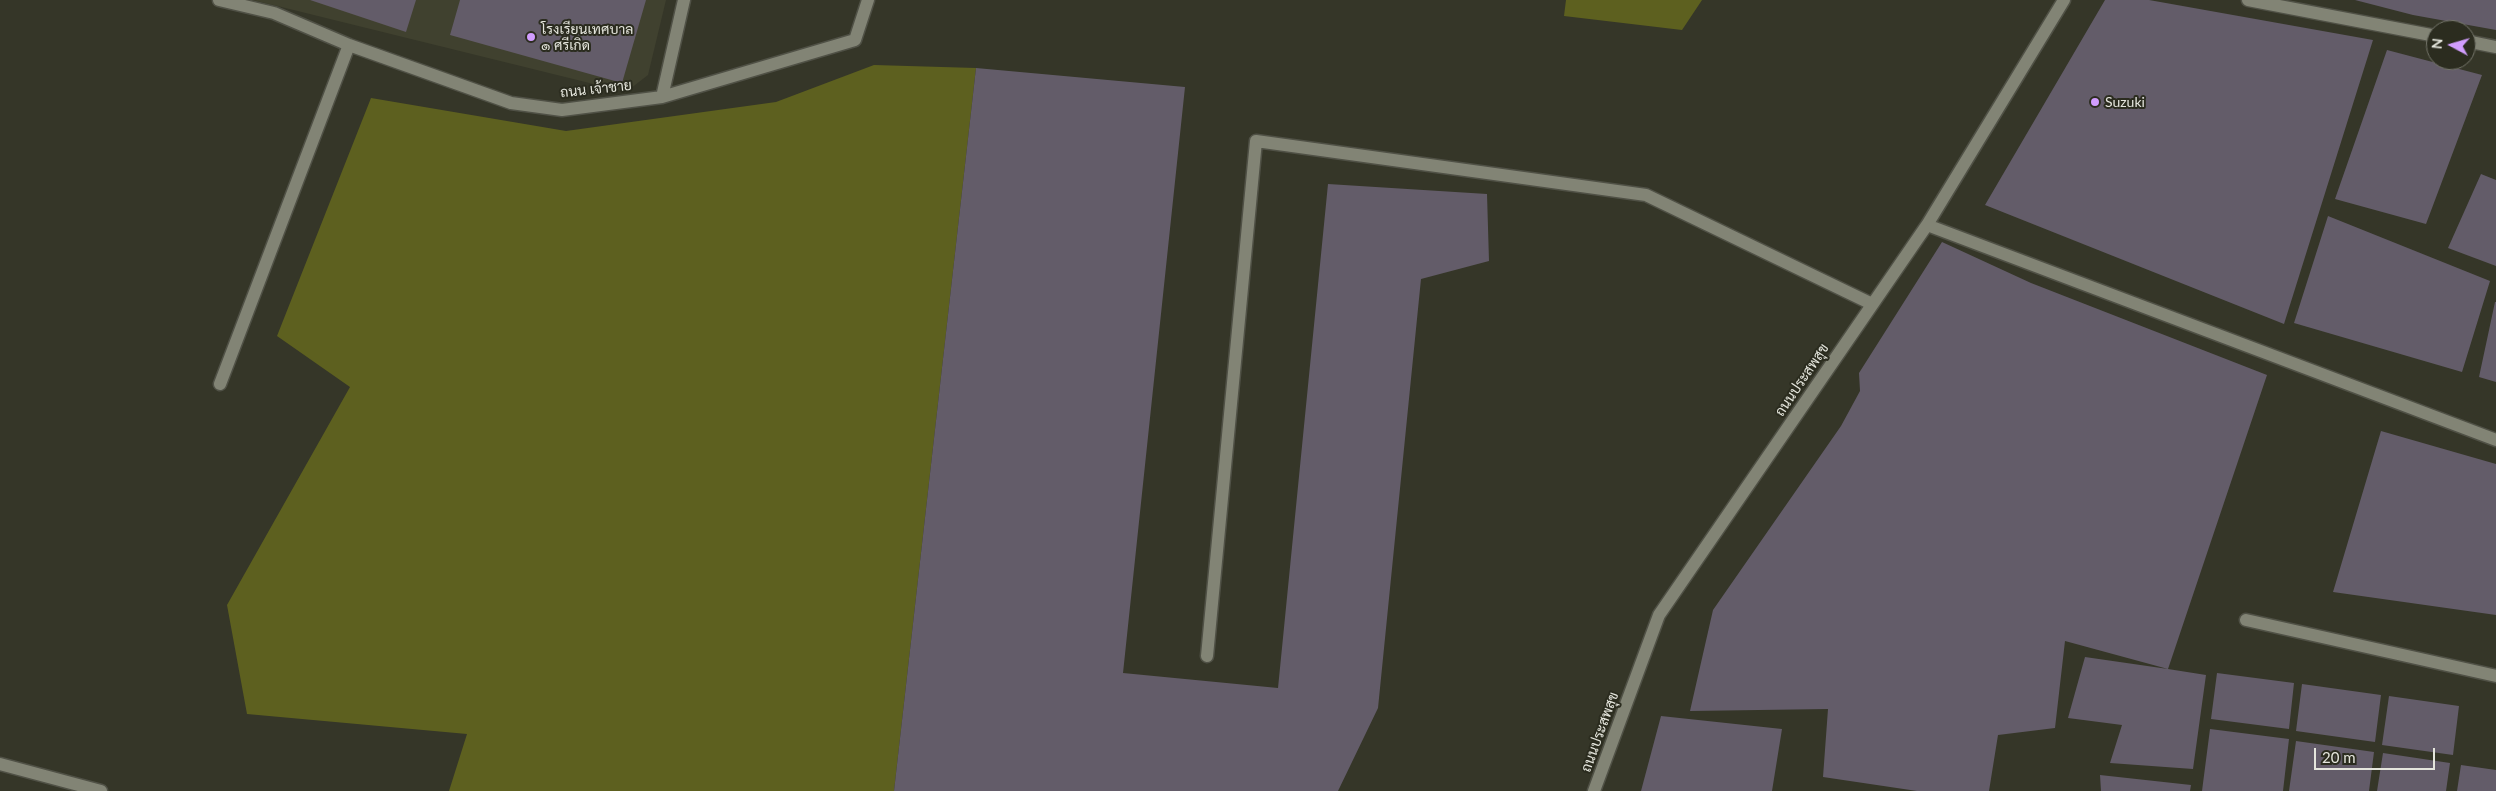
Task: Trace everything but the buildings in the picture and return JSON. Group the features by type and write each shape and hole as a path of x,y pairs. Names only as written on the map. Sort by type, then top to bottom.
{"street":[{"name":"ถนน เจ้าชาย","path":"219,0 274,13 349,45 511,103 562,110 662,97 855,40 868,0"},
{"path":"662,97 684,0"},
{"name":"ถนนประสพสุข","path":"1594,791 1659,615 1926,225 2064,0"},
{"path":"2248,0 2426,34"},
{"path":"2476,44 2496,47"},
{"path":"220,384 349,45"},
{"path":"1207,656 1256,141 1646,194 1872,304"},
{"path":"1926,225 2496,440"},
{"path":"2246,620 2496,676"},
{"path":"0,764 101,791"}],"shaded area":[{"name":"โรงเรียนเทศบาล ๑ ศรีเกิด","path":"253,0 666,0 648,75 626,92"},
{"path":"1566,0 1702,0 1682,30 1564,16"},
{"path":"874,65 976,68 894,791 449,791 467,734 247,714 227,605 350,387 277,336 371,98 566,131 776,102"}],"place":[{"name":"โรงเรียนเทศบาล ๑ ศรีเกิด","path":"531,37"},
{"name":"Suzuki","path":"2095,102"}]}
